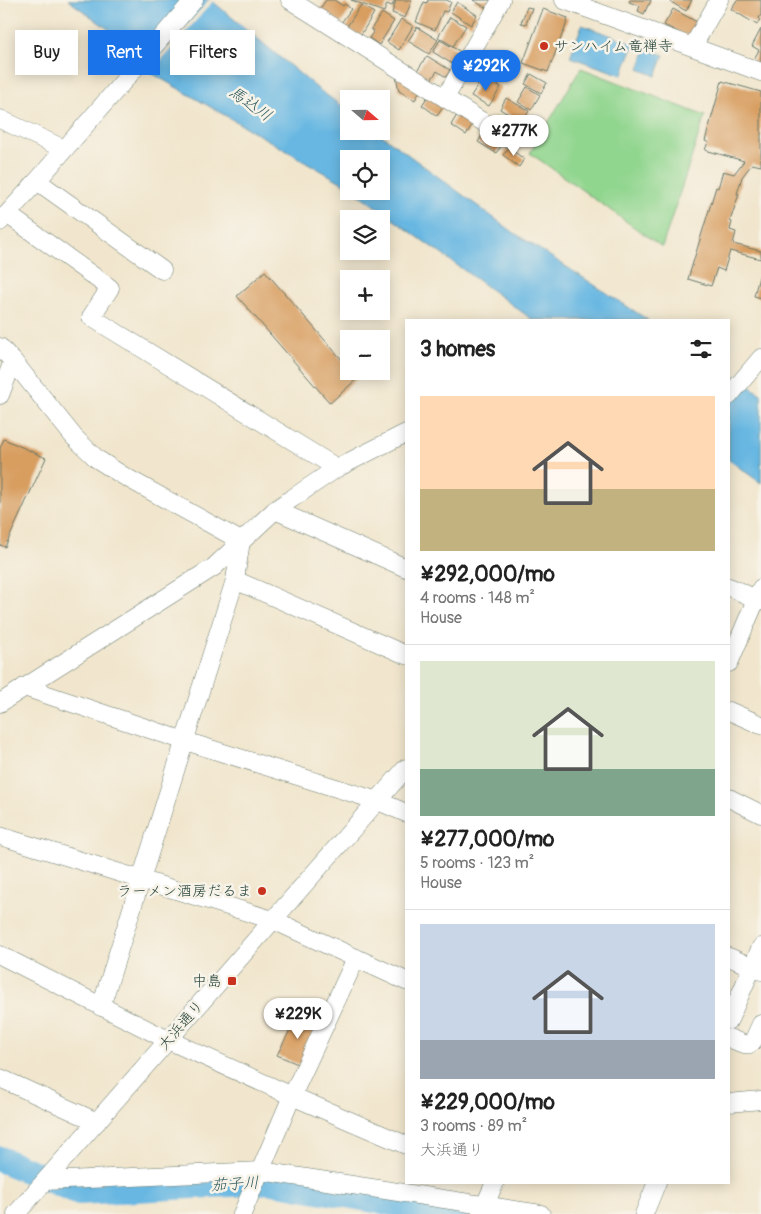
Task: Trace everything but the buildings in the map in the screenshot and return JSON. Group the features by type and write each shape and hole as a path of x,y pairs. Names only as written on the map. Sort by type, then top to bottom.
{"street":[{"path":"194,0 124,83 4,218 110,288 91,317 337,468"},
{"path":"290,0 510,139"},
{"path":"445,98 501,0"},
{"path":"564,0 761,72"},
{"path":"693,46 719,0"},
{"path":"0,119 64,149"},
{"path":"37,181 162,270"},
{"path":"0,347 74,437 97,459 241,542"},
{"path":"730,395 761,358"},
{"path":"0,395 13,361"},
{"path":"0,703 214,567 275,510 337,468 402,439"},
{"path":"275,510 405,568"},
{"path":"101,1007 235,580 241,542"},
{"path":"235,580 405,655"},
{"path":"730,587 760,596 730,660"},
{"path":"24,687 185,741 378,801 405,814"},
{"path":"730,711 761,725"},
{"name":"大浜通り","path":"16,1214 405,769"},
{"path":"730,798 761,814"},
{"path":"0,836 273,920 405,981"},
{"path":"730,1018 757,969 761,947"},
{"path":"0,955 168,1040 405,1145"},
{"path":"730,956 757,969"},
{"path":"242,1214 292,1096 356,958"},
{"path":"730,1038 748,1045 752,1043 761,1024"},
{"path":"0,1078 97,1122"},
{"path":"730,1103 761,1100"},
{"path":"45,1181 261,1171 483,1209 541,1214"},
{"path":"483,1209 495,1184"},
{"path":"644,1214 656,1184"}],"green space":[{"path":"581,68 705,116 662,247 530,153"}],"water":[{"name":"馬込川","path":"68,0 211,0 247,30 170,30 170,75 255,75 255,37 318,89 340,105 340,140 388,140 513,232 646,319 532,319 390,217 390,210 380,210 366,200 390,200 390,150 340,150 340,182 155,75 160,75 160,30 110,30"},
{"path":"582,25 634,44 622,75 570,57"},
{"path":"646,49 664,55 656,76 639,69"},
{"path":"730,374 761,394 761,483 730,461"}],"pier":[{"path":"209,0 214,0 188,30 182,30"},
{"path":"170,44 170,50 160,61 160,55"}],"waterway":[{"name":"茄子川","path":"0,1159 79,1192 267,1181 408,1206 475,1214"}],"place":[{"name":"サンハイム竜禅寺","path":"544,46"},
{"name":"ラーメン酒房だるま","path":"262,891"},
{"name":"中島","path":"232,981"}]}
